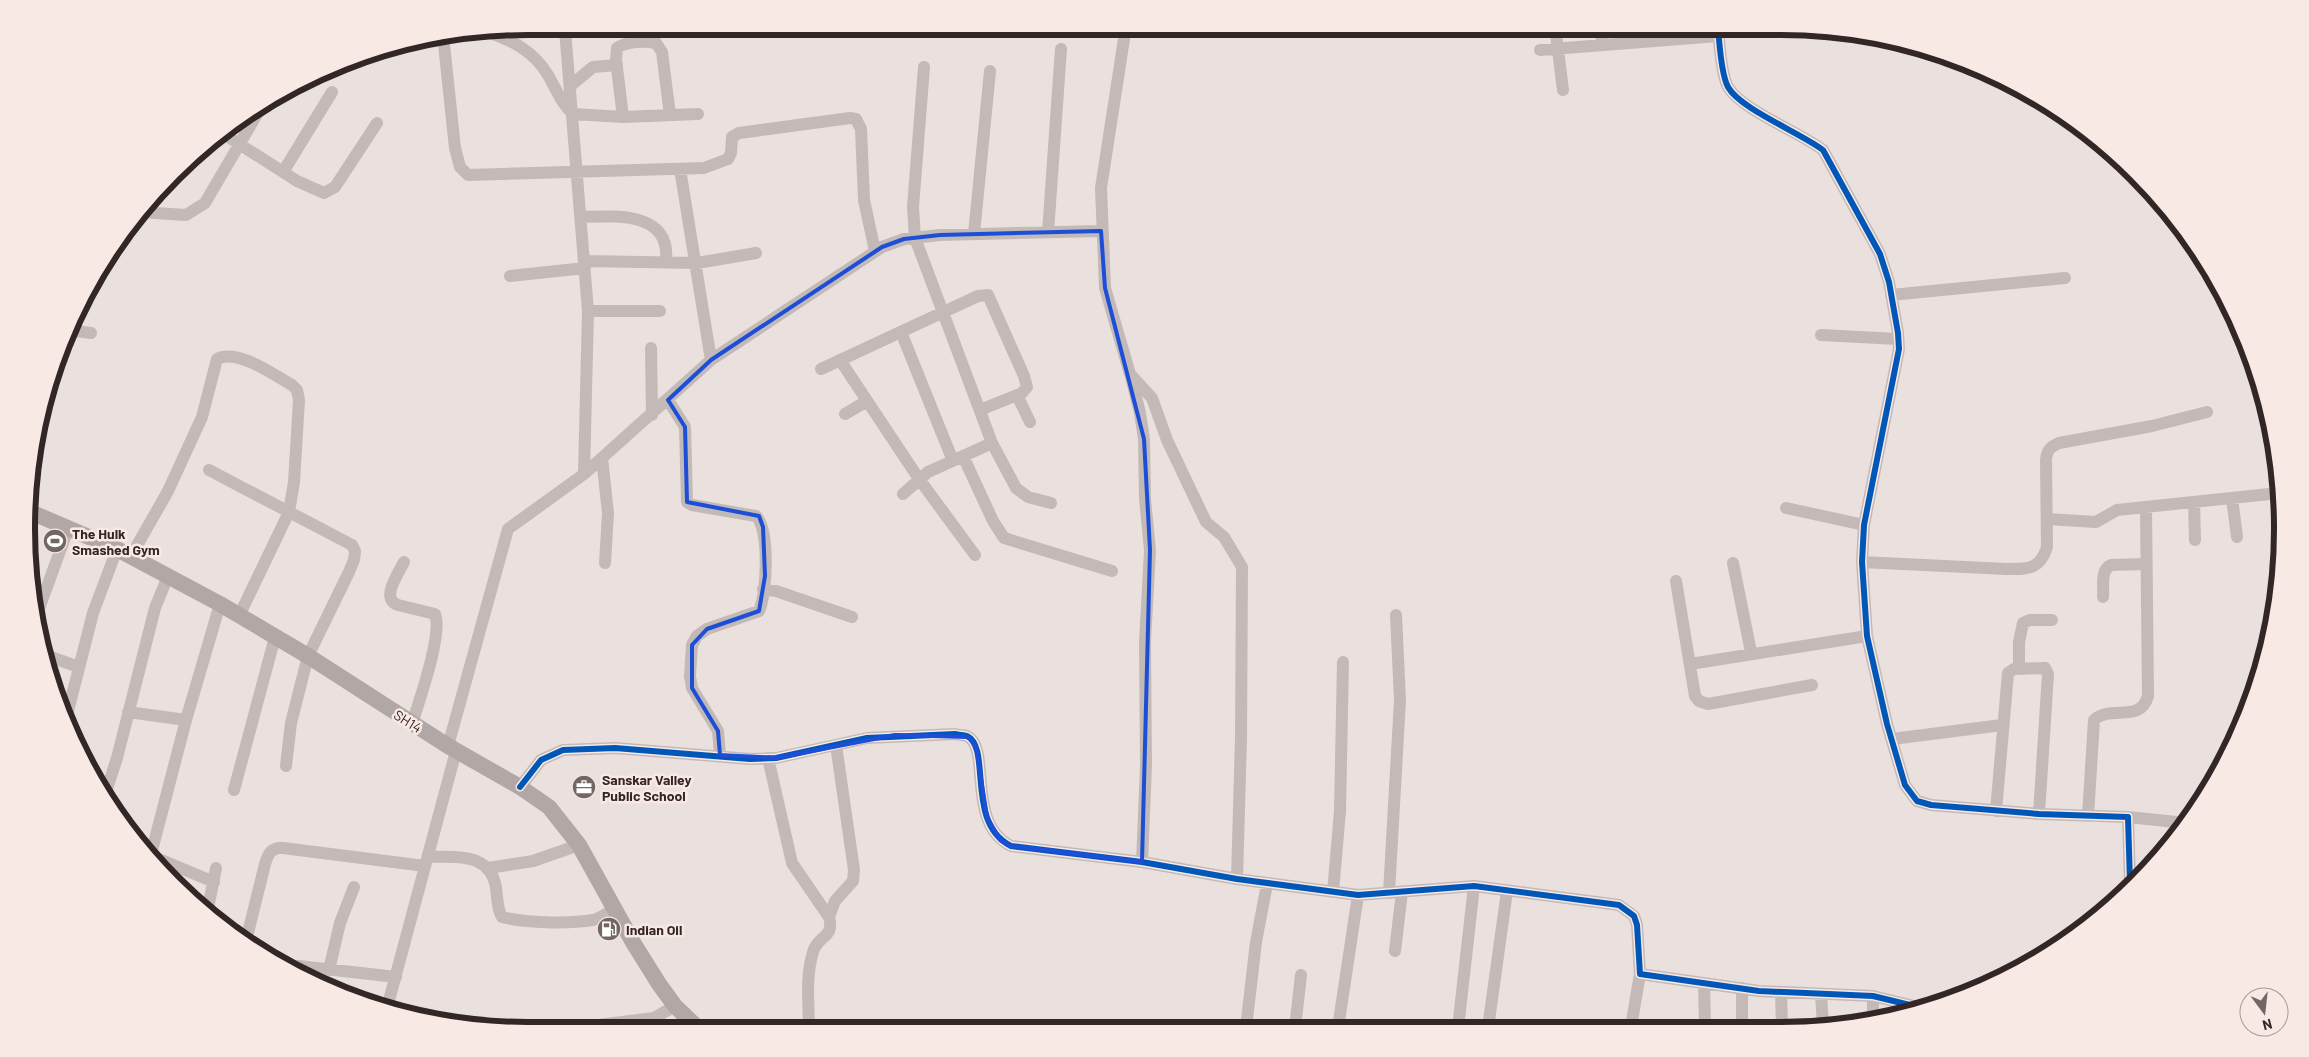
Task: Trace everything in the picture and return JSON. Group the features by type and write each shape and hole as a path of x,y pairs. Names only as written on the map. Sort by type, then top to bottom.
{"main road":[{"name":"SH14","path":"35,514 124,552 220,604 308,656 412,724 520,786 549,807 579,845 614,909 659,984 675,1006 692,1022"}],"street":[{"path":"565,35 588,311 584,474"},
{"path":"1125,35 1101,188 1101,231 1104,251 1105,288 1130,374 1144,439 1145,499 1150,550 1145,642 1146,766 1142,862"},
{"path":"1556,35 1563,90"},
{"path":"1601,35 1602,45"},
{"path":"1540,50 1685,35"},
{"path":"1719,35 1727,86 1735,96 1745,104 1810,140 1823,150 1880,254 1891,295 1899,349 1864,525 1862,562 1867,636 1905,785 1917,801 1932,805 2039,814 2128,817 2177,822"},
{"path":"499,36 518,44 532,54 542,65 566,107 573,114 623,117 698,114"},
{"path":"444,42 455,148 460,166 468,175 704,168 728,159 731,153 732,137 739,133 786,125 850,118 856,119 861,129 864,200 874,251"},
{"path":"623,117 616,54 617,48 621,45 656,43 664,58 670,115"},
{"path":"1048,232 1061,49"},
{"path":"570,86 593,67 617,65"},
{"path":"924,67 913,207 916,238 992,443 1016,488 1022,494 1051,503"},
{"path":"974,234 990,71"},
{"path":"283,172 332,92"},
{"path":"151,210 186,215 205,203 254,118"},
{"path":"227,137 316,192 324,193 331,191 378,123"},
{"path":"680,169 711,360"},
{"path":"581,217 628,216 650,226 665,241 666,262"},
{"path":"389,1001 426,862 452,748 508,529 584,474 652,415 711,360 874,251 904,239 974,234 1101,231"},
{"path":"510,276 585,265 696,262 756,253"},
{"path":"1891,295 2065,278"},
{"path":"821,369 978,296 988,295 1027,383 1026,391 980,410"},
{"path":"588,311 660,311"},
{"path":"77,331 91,333"},
{"path":"902,332 958,458 1004,538 1112,570"},
{"path":"1821,335 1898,339"},
{"path":"652,348 652,415"},
{"path":"69,707 96,605 124,552 168,491 202,417 217,359 223,356 246,360 292,385 297,390 296,457 289,512 239,616"},
{"path":"840,360 919,479 975,554"},
{"path":"1130,374 1152,398 1167,440 1206,522 1224,537 1242,567 1242,738 1237,879"},
{"path":"1017,396 1030,422"},
{"path":"668,400 685,427 687,502 692,505 756,516 760,520 765,560 764,590 759,611 707,629 698,636 692,645 690,676 692,688 718,731 720,755"},
{"path":"845,414 867,401"},
{"path":"1862,562 2022,569 2037,566 2044,558 2047,547 2046,452 2050,447 2059,442 2152,426 2207,412"},
{"path":"903,494 928,472 992,443"},
{"path":"602,458 608,513 605,563"},
{"path":"209,470 352,545 355,551 350,572 308,656 291,723 286,766"},
{"path":"2047,519 2096,522 2117,510 2273,494"},
{"path":"2232,498 2237,537"},
{"path":"2194,502 2195,540"},
{"path":"2088,816 2094,720 2106,713 2138,712 2146,705 2148,696 2146,507"},
{"path":"1786,508 1864,525"},
{"path":"41,605 68,529"},
{"path":"404,562 390,592 390,598 393,603 398,605 430,611 435,614 437,625 430,664 412,724"},
{"path":"1733,563 1751,652"},
{"path":"2103,597 2104,571 2106,567 2111,565 2146,564"},
{"path":"108,787 118,758 155,608 168,576"},
{"path":"1676,580 1695,696 1699,701 1708,704 1812,685"},
{"path":"764,590 776,591 852,617"},
{"path":"151,847 220,604"},
{"path":"1388,893 1400,700 1396,615"},
{"path":"2019,669 2019,642 2023,623 2030,620 2052,620"},
{"path":"1690,664 1751,652 1867,636"},
{"path":"234,790 275,637"},
{"path":"52,657 78,667"},
{"path":"1333,892 1340,810 1343,662"},
{"path":"1996,810 2007,679 2011,670 2045,668 2048,674 2039,814"},
{"path":"128,712 186,720"},
{"path":"1892,739 2002,725"},
{"path":"520,786 541,760 563,750 615,748 768,758 894,735 955,734 968,737 976,746 982,801 987,817 992,831 1000,840 1011,846 1142,862 1267,884 1358,895 1474,886 1619,904 1634,916 1637,925 1640,974 1632,1022"},
{"path":"828,917 835,901 853,881 854,870 836,745"},
{"path":"768,758 792,863 828,917 831,926 830,933 816,944 807,979 808,1022"},
{"path":"2128,817 2130,876"},
{"path":"488,868 533,861 579,845"},
{"path":"248,934 269,852 273,849 283,848 426,862 471,858 488,868 495,881 502,918 584,921 595,919 614,909"},
{"path":"166,863 214,882"},
{"path":"208,904 216,868"},
{"path":"1247,1022 1256,942 1267,884"},
{"path":"1459,1022 1474,886"},
{"path":"329,970 340,923 354,887"},
{"path":"1489,1022 1507,891"},
{"path":"1394,951 1402,892"},
{"path":"1339,1022 1358,895"},
{"path":"302,967 396,977"},
{"path":"1640,974 1781,992 1874,996 1909,1005"},
{"path":"1296,1022 1301,975"},
{"path":"1704,983 1705,1022"},
{"path":"1742,988 1742,1022"},
{"path":"1781,992 1782,1022"},
{"path":"1821,994 1823,1020"},
{"path":"1873,1014 1874,996"},
{"path":"639,1022 654,1018 675,1006"}],"highlighted area":[{"path":"1101,231 1105,288 1144,439 1150,550 1142,862 1011,846 1000,840 987,817 976,746 968,737 895,735 776,758 720,755 718,731 692,688 692,645 707,629 759,611 765,576 763,527 759,516 687,502 685,427 668,400 711,360 882,247 904,239 940,235"}],"cycle path":[{"path":"1719,35 1722,66 1728,87 1745,104 1823,150 1880,254 1889,282 1899,349 1864,525 1862,562 1867,636 1887,724 1905,785 1917,801 1931,805 2039,814 2128,817 2130,876"},
{"path":"520,787 541,760 563,750 615,748 750,759 776,758 867,738 964,735 974,743 978,755 983,804 988,821 997,835 1011,846 1142,862 1237,879 1358,895 1474,886 1619,905 1634,916 1637,925 1640,974 1759,991 1873,996 1909,1005"}],"place":[{"name":"The Hulk Smashed Gym","path":"55,541"},
{"name":"Sanskar Valley Public School","path":"584,787"},
{"name":"Indian Oil","path":"609,929"}]}
